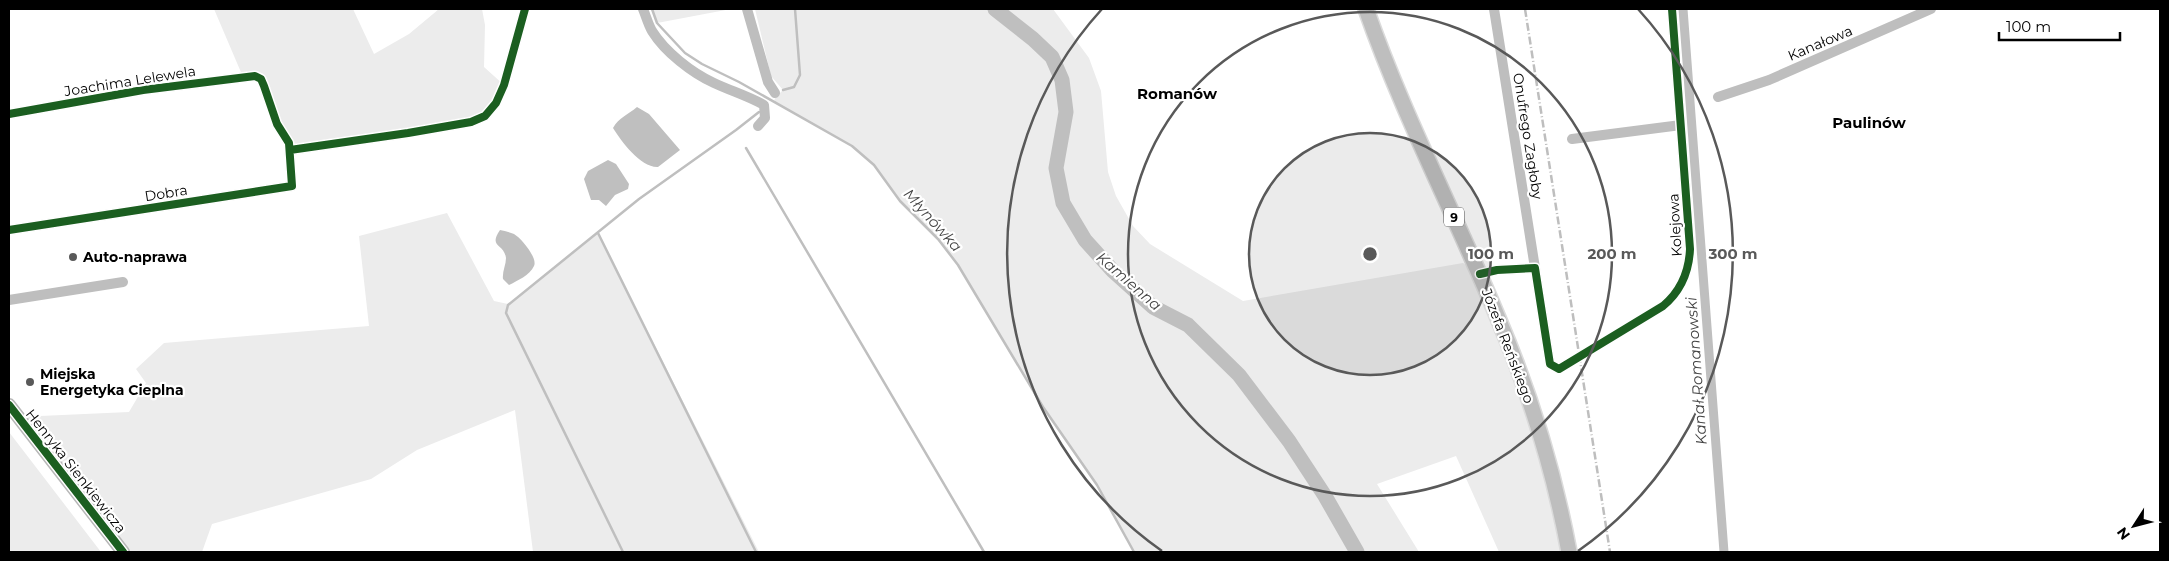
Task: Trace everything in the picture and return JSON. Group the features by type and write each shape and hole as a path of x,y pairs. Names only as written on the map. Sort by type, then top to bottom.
{"main road":[{"name":"Józefa Reńskiego","path":"1366,9 1411,122 1480,274 1515,359 1538,427 1569,552"},
{"name":"Henryka Sienkiewicza","path":"9,405 122,552"}],"street":[{"path":"290,150 408,133 470,122 485,116 496,103 504,85 525,9"},
{"path":"643,9 652,30 668,49 691,69 713,83 752,98 764,105 765,118 758,126"},
{"path":"748,9 768,82 775,93"},
{"name":"Onufrego Zagłoby","path":"1494,9 1546,346 1550,364 1555,368"},
{"name":"Kolejowa","path":"1555,368 1562,369 1663,306 1680,287 1689,266 1690,249 1672,9"},
{"name":"Kanałowa","path":"1718,97 1769,80 1931,9"},
{"name":"Dobra","path":"9,230 292,186 288,155 290,150 289,143 277,124 261,79 255,76"},
{"name":"Joachima Lelewela","path":"9,114 142,90 255,76"},
{"path":"1572,138 1681,125"},
{"path":"1480,274 1498,270 1535,268"},
{"path":"9,300 123,282"}],"shaded area":[{"path":"214,9 353,9 374,54 409,34 439,9 482,9 485,25 484,67 504,85 485,116 290,150 261,79 243,77"},
{"path":"652,9 731,9 657,23"},
{"path":"755,9 1053,9 1089,58 1101,91 1108,172 1116,196 1133,226 1150,244 1243,301 1463,263 1480,274 1499,319 1569,552 1499,552 1456,456 1377,484 1419,552 1134,552 1097,485 1043,407 958,265 938,239 900,201 874,165 852,146 774,102 775,98 783,90 771,76"},
{"path":"637,107 649,114 680,150 658,167 638,159 613,128 615,124"},
{"path":"608,160 616,164 629,184 628,189 615,195 606,206 599,200 591,200 584,179 588,171"},
{"path":"447,213 494,301 508,304 598,233 759,552 533,552 515,410 417,450 371,479 212,524 202,552 123,552 18,417 129,412 146,383 136,369 164,343 369,326 359,236"},
{"path":"500,230 514,234 521,240 528,248 535,262 530,272 509,285 503,279 506,261 505,253 496,243"},
{"path":"9,432 101,552 9,552"}],"waterway":[{"name":"Młynówka","path":"652,9 657,23 685,53 852,146 874,165 900,201 938,239 958,265 1043,407 1097,485 1134,552"},
{"path":"783,90 794,87 800,75 795,9"},
{"name":"Kamienna","path":"995,9 1033,39 1052,57 1062,80 1066,112 1056,168 1063,203 1085,240 1113,271 1153,307 1188,325 1239,375 1289,441 1325,496 1357,552"},
{"name":"Kanał Romanowski","path":"1683,9 1724,552"},
{"path":"623,552 506,313 508,305 639,199 759,112"},
{"path":"746,148 984,552"},
{"path":"598,233 756,552"}],"railway":[{"path":"1525,9 1610,552"}],"cycle path":[{"path":"290,150 408,133 471,122 485,116 496,103 504,85 525,9"},
{"path":"1480,274 1497,270 1535,268 1550,364 1559,369 1663,306 1675,294 1686,273 1690,249 1672,9"},
{"path":"9,114 143,90 255,76 261,79 277,124 289,143 292,186 9,230"},
{"path":"9,405 123,552"}],"place":[{"name":"Auto-naprawa","path":"73,257"},
{"name":"Miejska Energetyka Cieplna","path":"30,382"}],"district":[{"name":"Romanów","path":"1177,93"},
{"name":"Paulinów","path":"1869,122"}]}
